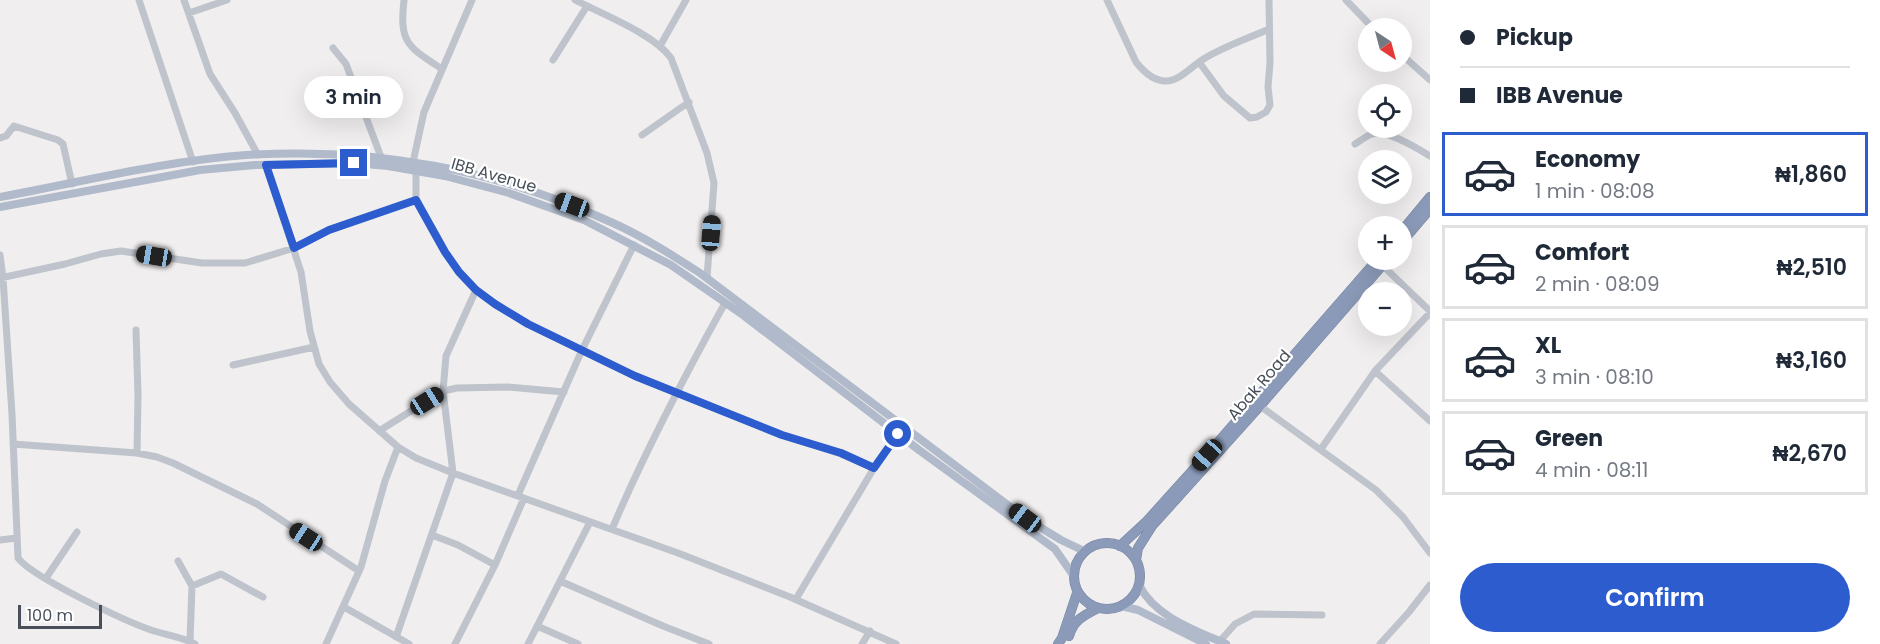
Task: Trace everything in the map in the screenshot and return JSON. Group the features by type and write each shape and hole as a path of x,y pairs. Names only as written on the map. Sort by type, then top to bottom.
{"highway":[{"path":"1412,219 1430,197"},
{"path":"1412,230 1430,209"},
{"name":"Abak Road","path":"1136,560 1138,548 1152,526 1260,406 1374,270"},
{"name":"Abak Road","path":"1120,546 1146,522 1374,270"},
{"path":"1108,543 1129,551 1139,568 1139,585 1132,597 1121,606 1098,608 1079,619 1063,642 1077,593 1073,575 1077,561 1084,551 1096,544 1108,543"},
{"path":"1077,593 1098,608"}],"main road":[{"path":"0,197 193,162 258,155 345,154 413,162 485,177 572,205 645,239 706,278 1025,518 1060,540 1084,551"},
{"name":"IBB Avenue","path":"0,207 200,170 266,165 354,163 454,178 520,196 584,220 670,265 725,303 968,487 1055,549 1073,575"},
{"path":"1139,585 1152,604 1204,640"},
{"path":"1121,606 1131,607 1204,640 1223,643"}],"street":[{"path":"139,0 193,162"},
{"path":"184,0 210,74 258,155"},
{"path":"189,13 227,0"},
{"path":"404,0 401,20 403,33 409,45 415,52 442,69"},
{"path":"413,162 424,112 472,0"},
{"path":"575,0 649,38 671,58 707,153 714,183 706,278"},
{"path":"660,46 686,0"},
{"path":"1107,0 1141,69 1155,79 1166,81 1175,79 1199,62 1269,29"},
{"path":"1199,62 1224,96 1250,118 1266,112 1270,105 1268,87 1269,0"},
{"path":"1346,0 1363,18"},
{"path":"553,60 587,6"},
{"path":"333,48 346,64 381,157"},
{"path":"1412,64 1430,80"},
{"path":"642,135 689,102"},
{"path":"0,138 6,136 14,126 58,140 63,144 72,184"},
{"path":"1355,144 1371,134 1378,133 1394,137 1430,156"},
{"path":"266,165 301,272 319,364 330,382 349,404 398,447 416,458 453,473 612,529 796,599 896,644"},
{"path":"416,171 416,200 445,252 476,290 495,304 528,324 635,376 782,435 841,453 874,468"},
{"path":"2,278 121,251 202,263 230,264 258,260 294,248 329,230 416,200"},
{"path":"455,644 495,565 582,350 634,245"},
{"path":"0,255 19,561 86,600 150,629 193,643 192,586 178,561"},
{"path":"1321,449 1375,371 1430,312 1390,270"},
{"path":"396,637 453,473 443,391 446,356 476,290"},
{"path":"612,529 640,464 676,392 725,303"},
{"path":"136,330 137,453"},
{"path":"232,364 314,347"},
{"path":"1375,371 1430,421"},
{"path":"379,431 443,391 456,388 508,387 564,392"},
{"path":"1260,406 1321,449 1389,502 1430,553"},
{"path":"796,599 874,468 898,434"},
{"path":"13,444 137,453 157,457 256,504 359,571"},
{"path":"326,644 359,571 385,481 398,447"},
{"path":"528,644 590,522"},
{"path":"46,578 77,532"},
{"path":"432,535 458,545 495,565"},
{"path":"0,540 17,538"},
{"path":"192,586 221,574 263,597"},
{"path":"560,581 709,644"},
{"path":"1380,644 1430,585"},
{"path":"344,607 408,644"},
{"path":"1223,643 1235,624 1254,614 1322,615"},
{"path":"537,626 578,644"},
{"path":"862,644 870,631"}],"route":[{"path":"354,163 266,165 294,248 329,230 416,200 445,252 476,290 528,324 635,376 782,435 841,453 874,468 898,434"}]}
